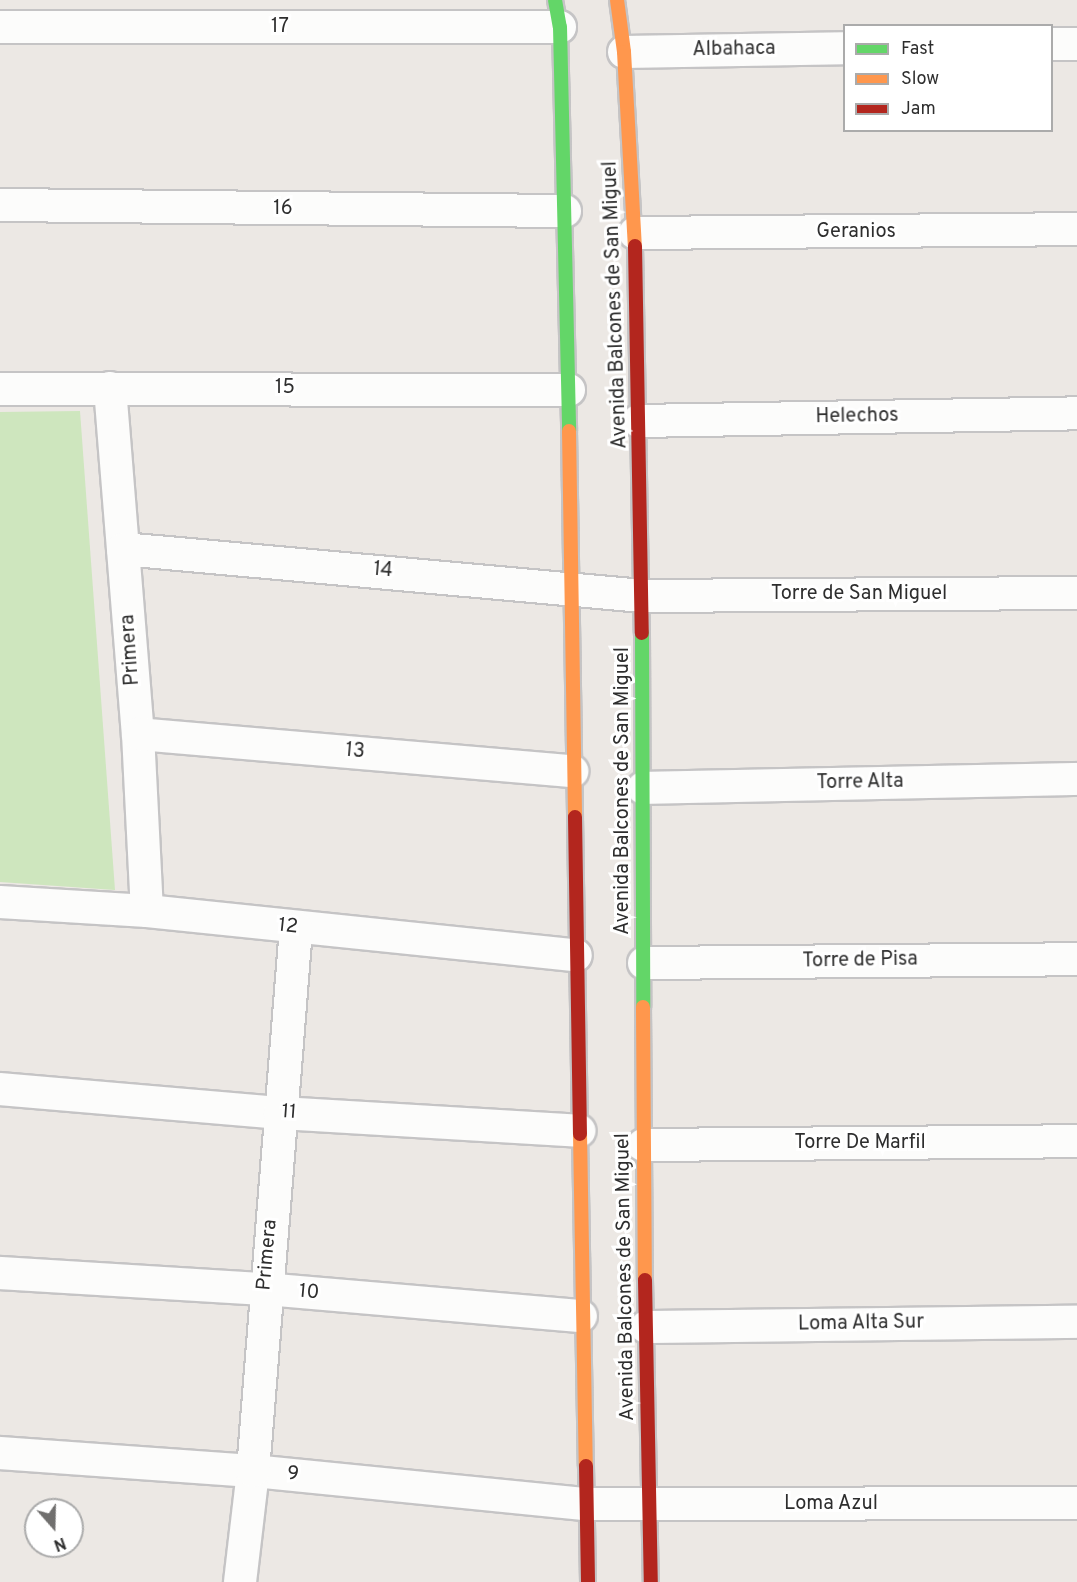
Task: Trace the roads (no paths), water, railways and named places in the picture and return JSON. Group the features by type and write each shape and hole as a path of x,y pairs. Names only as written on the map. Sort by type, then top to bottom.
{"street":[{"name":"Avenida Balcones de San Miguel","path":"617,0 624,52 635,233 642,596 643,1145 652,1505 651,1582"},
{"name":"17","path":"0,27 557,14"},
{"path":"557,14 569,390 572,771 588,1582"},
{"path":"1053,44 1077,44"},
{"name":"Albahaca","path":"624,52 843,48"},
{"name":"16","path":"0,206 565,211"},
{"name":"Geranios","path":"635,233 1077,229"},
{"name":"Primera","path":"110,388 138,734 147,911"},
{"name":"15","path":"0,389 569,390"},
{"name":"Helechos","path":"638,421 1077,413"},
{"name":"14","path":"123,549 642,596"},
{"name":"Torre de San Miguel","path":"642,596 1077,593"},
{"name":"13","path":"138,734 572,771"},
{"name":"Torre Alta","path":"643,788 1077,779"},
{"name":"12","path":"0,902 147,911 576,955"},
{"name":"Primera","path":"240,1582 253,1471 265,1289 296,928"},
{"name":"Torre de Pisa","path":"644,963 1077,958"},
{"name":"11","path":"0,1089 280,1113 579,1131"},
{"name":"Torre De Marfil","path":"643,1145 1077,1141"},
{"name":"10","path":"0,1273 265,1289 582,1316"},
{"name":"Loma Alta Sur","path":"646,1327 1077,1322"},
{"name":"9","path":"0,1453 253,1471 585,1504"},
{"name":"Loma Azul","path":"585,1504 1077,1503"}]}
